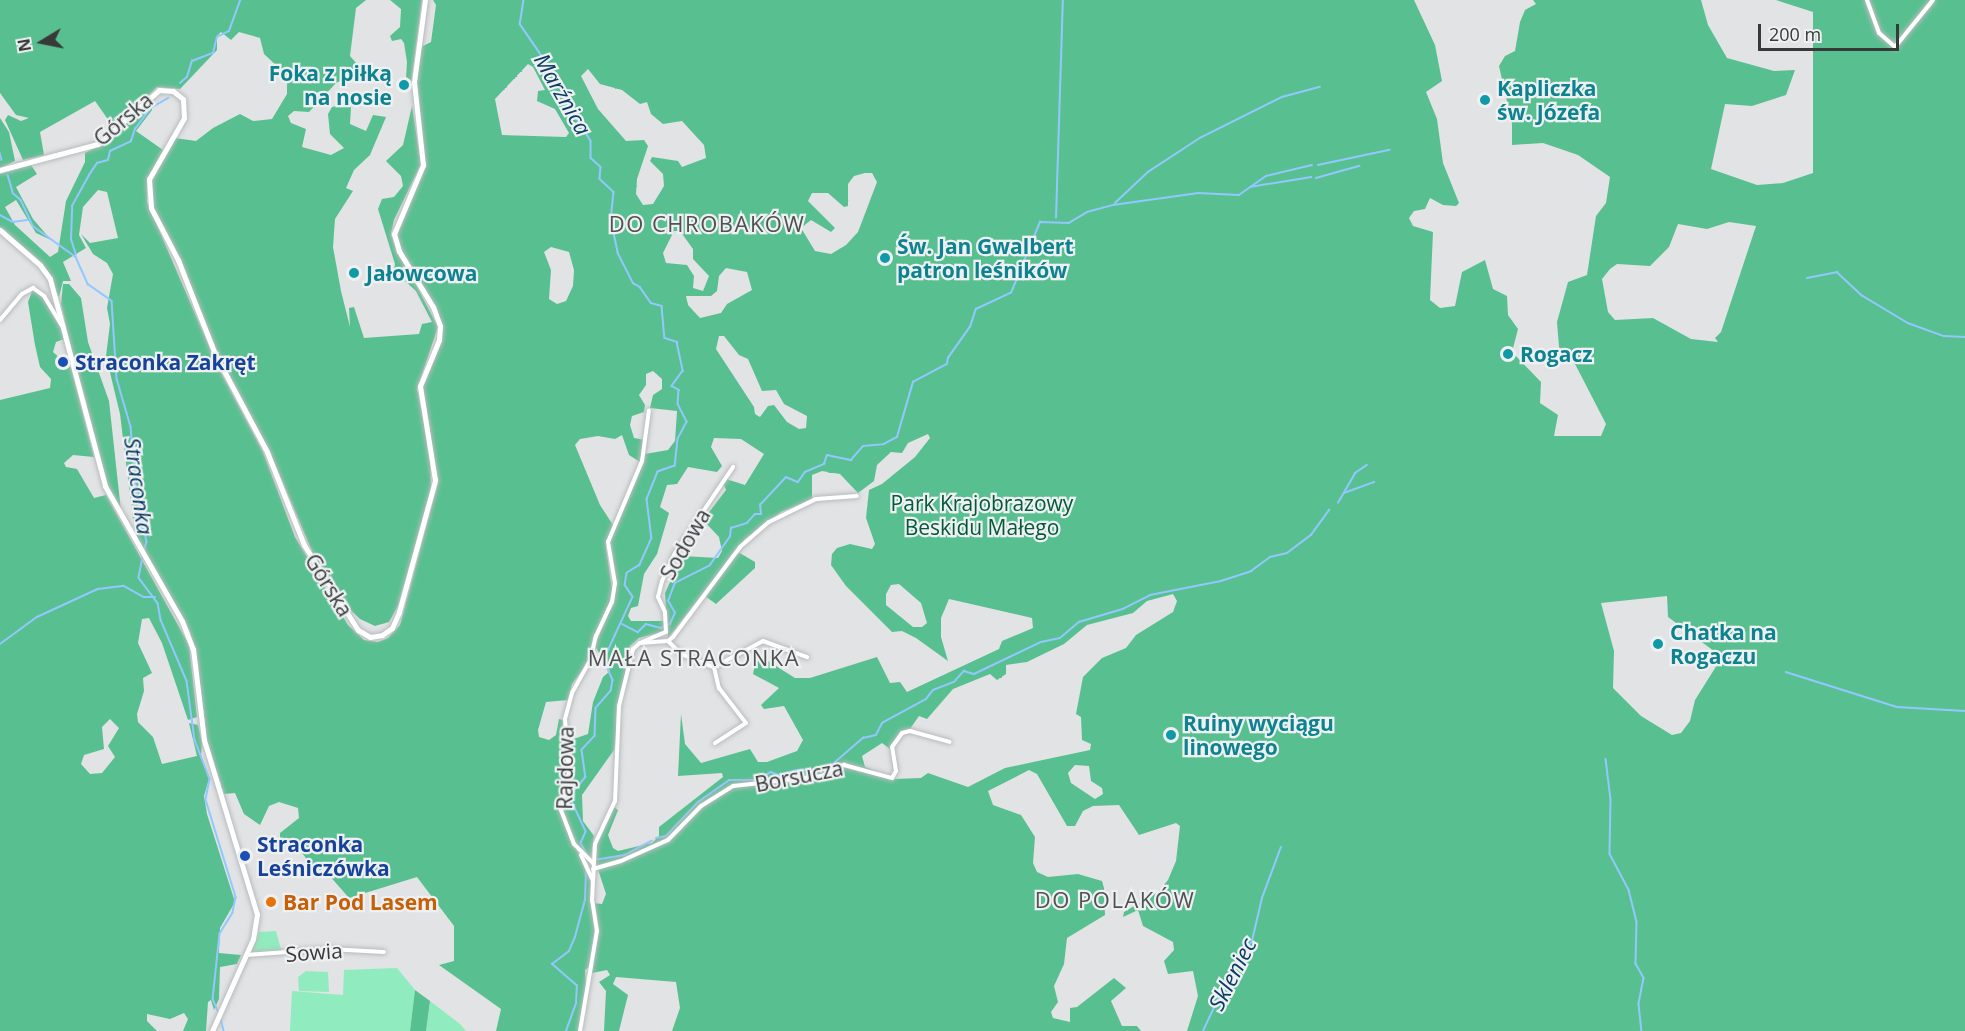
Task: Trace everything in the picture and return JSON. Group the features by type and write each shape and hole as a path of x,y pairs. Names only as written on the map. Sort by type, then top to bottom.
{"street":[{"path":"1867,0 1879,33 1885,41 1895,46 1933,0"},
{"name":"Górska","path":"0,170 98,144 159,90 173,91 183,99 185,116 149,179 151,208 178,260 215,354 267,452 304,545 355,627 364,635 380,636 390,631 397,619 435,480 420,386 440,340 440,326 434,307 399,251 394,234 396,222 423,170 414,82 424,2"},
{"path":"0,230 45,271 63,326 100,472 140,549 182,621 193,649 204,740 256,906 255,933 220,1006 212,1031"},
{"path":"0,320 33,288 44,296 63,326"},
{"name":"Rajdowa","path":"592,879 582,855 569,835 560,803 569,772 565,719 572,693 591,661 596,636 612,602 615,583 608,543 642,461 648,410"},
{"name":"Sodowa","path":"639,643 666,631 666,620 658,594 667,567 732,467"},
{"path":"668,641 753,533 804,503 857,496"},
{"path":"580,1031 597,931 592,865 596,837 615,801 619,706 631,653 639,643 668,641 687,657 714,667 763,641 807,657"},
{"path":"714,667 719,688 746,723 715,743"},
{"name":"Borsucza","path":"592,865 621,861 668,840 700,806 733,786 822,776 843,765 892,778 896,771 892,747 902,733 910,731 950,742"},
{"name":"Rajdowa","path":"582,855 592,865"},
{"name":"Sowia","path":"246,955 329,949 384,952"}],"green space":[{"path":"0,0 366,0 356,8 350,56 357,64 355,74 336,83 309,112 294,111 288,116 291,123 306,129 302,147 331,155 344,148 330,134 328,114 332,107 345,104 351,107 350,124 366,131 373,115 386,117 370,155 354,170 346,188 353,191 335,219 333,247 341,291 350,327 349,308 354,307 364,338 419,334 422,324 432,322 416,291 405,281 412,277 438,327 417,389 430,450 431,489 398,606 389,622 375,626 360,619 340,600 317,563 270,452 217,353 175,248 152,206 150,182 175,138 196,141 213,128 240,114 253,121 272,119 287,94 287,81 278,67 264,54 260,38 239,32 231,40 221,32 217,36 217,50 180,89 157,87 114,128 95,101 40,132 44,155 23,160 5,120 8,115 21,121 29,118 16,115 0,93"},
{"path":"390,0 422,0 411,84 405,83 398,88 397,83 406,80 407,62 404,43 401,39 392,41 390,36 400,27 401,9"},
{"name":"Park Krajobrazowy Beskidu Małego","path":"433,0 1414,0 1435,45 1442,81 1426,92 1437,119 1443,163 1459,203 1456,206 1443,205 1430,198 1425,209 1414,211 1409,218 1413,226 1433,232 1430,300 1440,308 1455,306 1462,272 1485,260 1493,289 1507,296 1508,315 1518,329 1512,352 1541,382 1540,403 1558,415 1554,436 1601,436 1606,424 1574,362 1560,359 1557,322 1568,282 1587,275 1596,216 1606,203 1610,177 1578,155 1543,143 1512,145 1512,124 1499,66 1505,56 1515,51 1520,22 1525,10 1536,4 1533,0 1701,0 1708,25 1727,58 1774,71 1795,70 1786,95 1752,106 1725,104 1711,169 1757,185 1783,183 1813,173 1813,12 1776,0 1965,0 1965,1031 1187,1031 1198,996 1193,971 1168,974 1164,961 1174,950 1173,942 1143,926 1138,910 1123,917 1124,912 1158,892 1168,880 1176,861 1180,826 1176,823 1139,835 1119,805 1093,806 1083,811 1075,826 1067,826 1037,774 1029,770 988,791 993,805 1021,815 1035,837 1033,863 1037,872 1048,877 1078,874 1102,881 1104,888 1105,915 1067,938 1064,964 1054,986 1058,1002 1051,1012 1053,1018 1070,1022 1070,1008 1077,1007 1114,978 1126,988 1111,1001 1122,1026 1137,1026 1141,1031 672,1031 680,1008 676,982 616,977 613,984 628,995 619,1031 604,1031 606,991 599,982 610,975 607,970 592,973 599,931 593,903 602,904 606,894 595,860 598,837 614,807 618,810 608,835 613,848 618,851 652,843 659,836 659,827 723,777 722,773 678,776 681,714 685,744 701,763 750,749 758,762 767,762 797,751 803,740 784,706 764,709 761,705 779,688 753,674 757,654 795,678 810,678 877,657 890,683 900,682 907,692 999,649 1002,641 1033,628 1032,618 949,599 941,618 941,637 948,661 916,638 902,631 892,632 846,586 831,565 832,554 837,548 850,544 872,549 875,544 866,518 869,490 882,484 915,457 930,438 928,434 908,443 902,453 891,452 877,465 874,481 858,493 840,474 822,471 812,475 812,499 781,512 745,539 668,638 665,593 677,567 683,556 718,558 722,551 719,537 703,520 726,490 723,483 726,479 745,485 764,454 741,439 714,438 711,447 722,466 717,472 688,467 677,484 667,485 660,507 669,513 657,554 644,574 638,606 631,608 628,616 631,621 664,621 665,631 639,638 630,646 614,750 582,795 583,821 594,836 591,857 587,858 576,844 562,810 569,778 565,742 588,734 593,702 603,677 610,671 595,646 615,596 616,583 609,543 645,454 668,450 675,441 677,411 650,408 653,395 662,389 662,379 653,371 646,374 646,385 639,395 645,405 644,412 632,416 630,425 634,438 645,440 640,462 629,455 622,435 615,439 598,436 580,439 575,445 600,505 613,525 606,547 613,596 589,661 572,684 568,700 546,702 538,730 539,737 549,740 556,735 559,719 563,720 562,742 567,773 560,811 590,880 595,939 590,966 585,970 586,986 578,1031 496,1031 501,1009 439,965 454,961 454,926 417,877 349,898 328,874 311,865 300,850 280,837 280,833 299,818 298,808 279,802 269,806 260,825 244,814 235,793 224,794 204,732 198,662 190,632 135,536 120,414 106,356 110,324 107,308 113,274 107,263 93,254 81,234 90,243 118,238 107,192 98,190 83,207 79,235 86,248 63,262 71,281 63,281 59,297 42,263 0,227 0,174 31,165 37,174 16,187 33,219 51,240 36,233 16,200 5,207 15,225 50,257 58,252 66,201 85,162 85,153 106,142 152,98 152,110 136,131 163,150 147,182 147,202 218,367 263,452 295,537 348,625 364,640 378,642 388,638 400,625 438,483 423,387 441,343 443,326 436,307 402,253 396,234 425,167 416,94 419,48 431,42 436,5","holes":["528,64 533,67 545,90 538,91 537,101 555,109 569,133 566,137 502,135 495,99","588,69 600,84 622,90 640,104 647,102 651,114 663,124 682,121 704,145 706,158 682,167 678,161 652,157 650,161 663,174 664,186 653,204 643,205 636,194 637,179 648,146 644,140 626,141 598,109 581,76","865,173 872,173 877,182 858,232 846,245 831,254 815,251 801,228 811,220 831,232 835,228 808,201 812,193 828,193 844,207 848,206 848,184 854,176","1729,222 1756,226 1721,332 1715,338 1718,342 1691,339 1653,318 1615,320 1608,312 1602,279 1610,269 1617,264 1650,266 1669,247 1678,224 1707,229","674,231 680,231 693,249 693,259 709,276 703,291 693,288 694,276 687,265 666,263 663,253","551,247 569,252 574,270 573,286 566,301 557,304 549,299 551,270 544,252","726,268 747,272 752,290 727,304 721,313 700,318 688,305 686,296 711,296 717,291 719,276","719,336 724,336 739,355 748,359 762,391 776,390 784,404 807,416 806,428 799,429 787,422 774,405 768,406 760,417 755,414 754,407 716,349","899,584 921,603 927,623 922,627 913,627 886,605 886,594 891,585","1173,594 1177,601 1173,612 1136,635 1126,648 1102,658 1083,677 1076,714 1081,717 1082,740 1091,744 1090,750 1005,768 968,787 928,773 921,778 894,779 865,767 862,756 882,743 890,749 899,733 910,729 919,716 927,719 953,689 990,674 997,680 1006,674 1006,665 1027,662 1064,644 1087,625 1133,613 1147,601","1667,596 1668,617 1722,657 1695,700 1690,721 1681,733 1672,735 1641,716 1613,688 1614,651 1601,603","1075,765 1089,766 1091,781 1102,788 1103,794 1095,799 1071,783 1068,773"]},
{"path":"412,106 421,164 394,220 391,234 397,253 411,274 393,276 395,264 378,209 382,199 394,197 403,186 401,176 386,161 403,145"},
{"path":"0,118 9,132 15,161 0,168"},
{"path":"63,284 69,284 81,298 88,342 109,401 121,511 108,487 82,395 61,304"},
{"path":"33,289 44,296 61,328 64,339 56,342 53,352 71,368 94,457 73,455 64,463 66,467 77,469 94,498 106,495 189,645 197,717 188,720 162,643 149,618 142,619 138,643 152,673 143,678 144,691 137,714 138,722 153,737 162,764 197,756 189,723 198,725 202,742 201,757 209,779 204,796 207,814 235,902 220,928 219,953 241,955 237,964 220,967 219,999 214,1010 211,1000 208,1002 206,1031 183,1031 188,1019 184,1013 170,1019 147,1014 147,1021 157,1031 0,1031 0,400 50,388 51,379 40,367 28,302","holes":["110,719 119,728 108,746 115,757 102,773 90,774 81,764 84,755 104,749 102,727"]},
{"path":"738,552 755,562 755,568 716,604 705,596"},
{"path":"276,931 282,953 250,954 259,932"},
{"path":"397,968 415,990 410,1031 290,1031 292,991 343,995 344,970"},
{"path":"306,971 328,972 329,992 299,991 298,977"},
{"path":"415,990 430,1001 426,1031 410,1031"},
{"path":"430,1001 460,1024 466,1031 426,1031"}],"waterway":[{"path":"180,83 187,77 192,61 213,53 217,37 229,31 240,0"},
{"name":"Marźnica","path":"524,0 520,24 564,88 569,106 591,141 591,158 601,167 600,179 614,192 611,219 618,253 633,283 640,287 651,303 662,306 665,338 677,342 683,371 672,386 679,390 678,404 687,422 678,439 675,466 658,472 647,499 652,538 640,565 627,573 625,585 633,597 604,660 613,680 611,691 596,708 595,736 582,750 586,777 570,797 586,832 581,843 588,856"},
{"path":"1056,218 1063,0"},
{"path":"1115,203 1148,172 1200,138 1282,97 1320,87"},
{"path":"76,255 71,240 72,206 89,175 97,163 108,160 110,151 131,141 135,129 151,108 168,98"},
{"path":"1318,165 1389,150"},
{"name":"Straconka","path":"0,153 2,160"},
{"path":"622,624 638,632 646,624 661,628 670,624 675,613 668,601 675,583 710,565 730,536 731,528 747,523 755,514 761,514 760,505 786,477 798,482 805,472 824,464 827,455 851,460 863,446 884,444 897,437 913,382 947,364 948,358 970,327 976,309 1011,293 1040,222 1069,223 1087,212 1113,205 1198,193 1239,195 1266,176 1312,165"},
{"path":"1316,178 1359,166"},
{"name":"Straconka","path":"8,175 13,193 21,200 33,226 76,257 88,284 112,301 117,379 131,427 136,487 147,542 144,552"},
{"path":"1250,187 1311,177"},
{"path":"0,215 13,222 27,220"},
{"path":"1807,278 1837,272 1863,296 1908,323 1944,336 1965,337"},
{"path":"1338,503 1355,473 1367,465"},
{"path":"1344,493 1374,482"},
{"path":"656,838 666,836 698,802 729,780 756,780 771,772 779,775 796,770 827,769 863,738 876,735 882,723 926,699 933,690 954,682 964,671 974,674 1041,642 1060,638 1079,622 1123,609 1150,595 1221,581 1251,571 1270,557 1287,553 1311,535 1329,510"},
{"name":"Straconka","path":"143,557 139,578 158,603 161,620 187,681 195,740 210,779 206,800 236,897 233,913 220,934 213,999 218,1011"},
{"path":"0,644 37,617 98,589 124,586 144,597 155,597"},
{"path":"1786,672 1897,707 1965,711"},
{"path":"1606,759 1611,800 1610,854 1629,890 1637,922 1636,964 1644,978 1639,1004 1642,1031"},
{"path":"594,860 625,855 651,841"},
{"name":"Skleniec","path":"1203,1031 1236,961 1252,941 1262,898 1281,847"},
{"name":"Marźnica","path":"566,1031 576,1003 577,986 552,964 569,951 575,937 585,900 586,872"},
{"name":"Straconka","path":"220,1015 224,1031"}],"place":[{"name":"Foka z piłką na nosie","path":"404,85"},
{"name":"Kapliczka św. Józefa","path":"1485,100"},
{"name":"Św. Jan Gwalbert patron leśników","path":"885,258"},
{"name":"Jałowcowa","path":"354,273"},
{"name":"Rogacz","path":"1508,354"},
{"name":"Straconka Zakręt","path":"63,362"},
{"name":"Chatka na Rogaczu","path":"1658,644"},
{"name":"Ruiny wyciągu linowego","path":"1171,735"},
{"name":"Straconka Leśniczówka","path":"245,856"},
{"name":"Bar Pod Lasem","path":"271,902"}],"district":[{"name":"DO CHROBAKÓW","path":"707,224"},
{"name":"MAŁA STRACONKA","path":"694,658"},
{"name":"DO POLAKÓW","path":"1115,900"}]}
